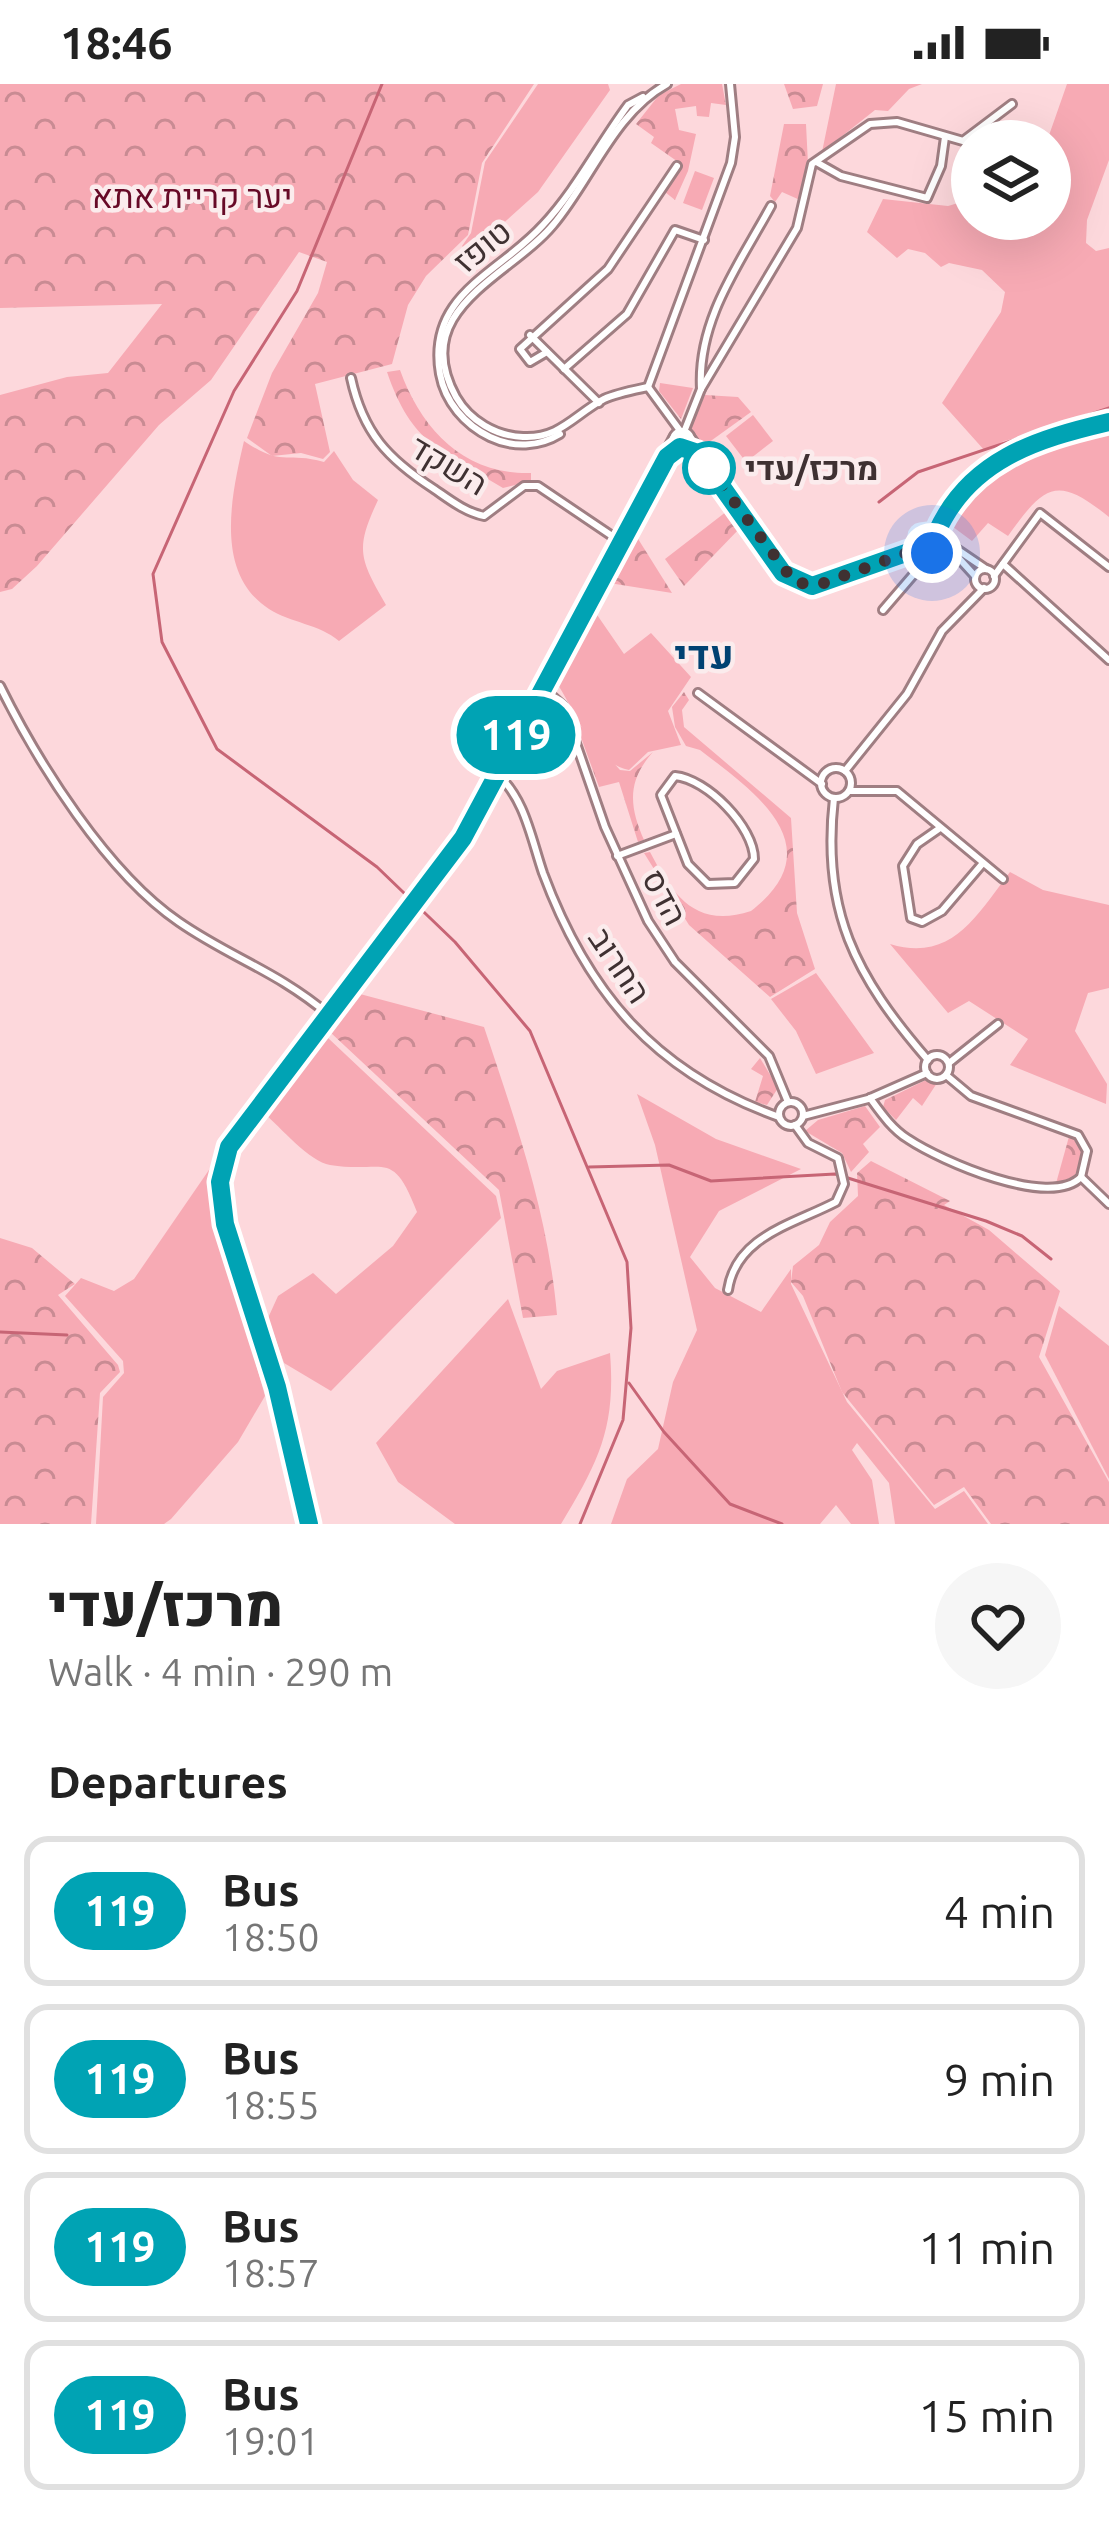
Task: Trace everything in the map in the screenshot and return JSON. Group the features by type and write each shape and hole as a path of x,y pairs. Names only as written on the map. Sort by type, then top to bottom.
{"street":[{"name":"טופז","path":"648,386 599,403 572,424 527,437 497,432 478,421 457,399 448,379 448,334 468,295 552,227 650,94 667,84"},
{"path":"730,84 734,148 648,386 681,439 698,453 795,583 821,584 920,548 964,560 984,588"},
{"path":"309,1524 269,1357 225,1224 220,1182 239,1131 422,898 496,773 618,540 681,439 701,389 788,247 812,164 869,124 897,122 963,141 1012,104"},
{"path":"818,163 841,176 927,198 941,166 945,136"},
{"path":"547,352 535,362 522,358 520,349 530,335 608,269 677,166"},
{"path":"701,389 700,355 710,323 772,206"},
{"path":"564,369 627,314 675,230 704,240"},
{"path":"530,335 599,403"},
{"name":"השקד","path":"351,378 362,415 380,449 464,509 484,516 524,486 538,486 618,540"},
{"path":"884,610 935,552 951,506 999,459 1030,442 1109,422"},
{"path":"845,772 898,709 942,631 992,585 1040,513 1109,567"},
{"path":"920,548 921,536 938,536 994,576"},
{"path":"1004,564 1109,659"},
{"path":"976,577 986,569"},
{"path":"0,686 35,751 100,842 134,880 174,919 278,974 330,1016"},
{"name":"הדס","path":"542,687 563,706 617,856 660,942 689,978 757,1040 778,1069 788,1102"},
{"path":"698,693 822,784 834,798 831,879 839,921 865,978 928,1060 927,1073"},
{"path":"822,784 828,771 845,772"},
{"path":"845,772 849,791"},
{"name":"החרוב","path":"496,773 517,797 582,956 626,1019 664,1057 699,1082 795,1125 808,1143 838,1159 844,1184 836,1202 783,1225 742,1254 728,1289"},
{"path":"683,776 742,826 754,859 735,883 708,884 693,873 676,835 661,795 666,782 683,776"},
{"path":"834,798 849,791 897,791 1003,879"},
{"path":"940,828 917,844 903,866 911,918 922,922 936,916 983,863"},
{"path":"617,856 676,835"},
{"path":"946,1076 949,1063 998,1024"},
{"path":"928,1060 941,1055 949,1063"},
{"path":"927,1073 936,1079 946,1076"},
{"path":"795,1125 802,1116 870,1098 927,1073"},
{"path":"870,1098 908,1139 973,1168 1041,1191 1063,1190 1081,1177 1087,1151 1078,1135 971,1096 946,1076"},
{"path":"779,1117 788,1102 799,1105 802,1116"},
{"path":"1081,1177 1109,1204"}],"green space":[{"name":"יער קריית אתא","path":"0,84 534,84 482,163 468,235 426,276 408,305 392,364 315,384 330,452 323,459 301,453 272,456 247,438 272,373 318,293 327,262 299,252 211,380 159,425 37,566 12,589 0,592 0,395 67,377 108,373 162,304 0,308"},
{"path":"538,84 608,84 610,90 538,192 469,254 462,246 471,233 485,162"},
{"path":"681,84 722,84 726,105 711,103 709,117 697,116 696,106 675,109 679,130 696,134 675,200 665,192 681,164 651,143 654,137 636,124 659,95"},
{"path":"784,84 823,84 817,106 793,109"},
{"path":"836,84 922,84 909,89 888,111 875,110 822,152"},
{"path":"1067,84 1109,84 1109,160 1087,220 1086,243 1096,251 1109,248 1109,413 1004,441 985,451 942,403 1001,312 1005,292 982,270 949,263 941,267 925,253 908,249 897,258 867,232 883,199 951,205 951,240 1071,240 1071,120 1054,120"},
{"path":"784,124 806,124 808,164 800,200 782,192 775,202 770,196"},
{"path":"695,171 714,178 702,210 683,203"},
{"path":"400,370 420,411 448,444 485,466 531,473 531,481 503,488 431,443 407,416 387,372"},
{"path":"660,383 693,388 681,419 659,391"},
{"path":"705,395 738,397 751,412 701,448 689,423"},
{"path":"753,415 773,441 746,462 726,436"},
{"path":"1109,427 1109,517 1076,495 1053,491 1032,505 1008,536 988,523 972,541 945,521 978,483 1016,457 1060,439"},
{"path":"244,441 276,457 324,462 334,451 353,480 378,500 363,553 386,605 339,641 269,609 251,594 240,575 231,531"},
{"path":"731,508 742,526 684,586 665,559"},
{"path":"635,534 672,593 609,583"},
{"path":"593,609 624,654 651,633 691,677 668,711 681,745 648,752 629,770 595,746 556,682"},
{"path":"684,692 689,700 682,710 684,727 791,818 797,913 815,969 770,997 689,925 644,853 650,852 688,905 715,916 751,911 775,887 786,865 786,843 762,803 700,750 686,746 675,727 672,707"},
{"path":"550,701 566,727 542,738 550,764 514,778 509,769 542,704"},
{"path":"574,718 620,770 630,771 653,752 639,773 633,794 644,840 638,842 619,782 599,787"},
{"path":"1010,872 1043,890 1109,905 1109,988 1088,993 1075,1031 1107,1084 1106,1104 1010,1065 1028,1039 969,1001 948,1013 890,944 912,948 947,941 974,919"},
{"path":"816,973 874,1053 816,1074 796,1031 771,999"},
{"path":"360,994 484,1027 538,1204 557,1315 523,1318 499,1190 330,1032"},
{"path":"328,1038 496,1196 501,1218 331,1391 284,1363 268,1318 278,1296 313,1273 336,1294 393,1246 417,1212 393,1171 322,1162 264,1113"},
{"path":"760,1058 778,1088 767,1105 755,1102 763,1076 751,1069"},
{"path":"926,1080 937,1083 922,1106 913,1098 896,1120 883,1107 885,1100"},
{"path":"637,1094 716,1139 801,1169 719,1211 690,1257 715,1288 761,1312 791,1269 791,1284 847,1402 935,1509 964,1491 988,1524 895,1524 889,1483 857,1443 852,1450 872,1480 879,1524 851,1524 836,1505 820,1524 611,1524 627,1479 658,1449 673,1382 697,1330 655,1145"},
{"path":"865,1106 880,1127 863,1144 869,1152 851,1172 842,1153 805,1131 818,1120"},
{"path":"1070,1133 1084,1155 1075,1176 1055,1187"},
{"path":"871,1161 950,1201 944,1205 989,1230 1060,1291 1039,1357 1109,1482 1109,1524 991,1524 964,1487 934,1505 842,1392 803,1296 791,1282 793,1266 819,1245 830,1222 858,1196 857,1173"},
{"path":"211,1167 214,1213 265,1396 238,1442 171,1519 164,1524 96,1524 103,1397 124,1373 123,1361 65,1296 81,1278 114,1291 134,1279"},
{"path":"0,1238 32,1248 75,1284 58,1295 118,1365 120,1372 100,1393 91,1524 0,1524"},
{"path":"508,1299 541,1389 557,1371 610,1353 607,1423 595,1462 561,1524 455,1524 398,1482 376,1443"},
{"path":"1059,1306 1109,1346 1109,1479 1045,1355"}],"waterway":[{"path":"382,84 297,291 234,391 153,574 162,642 217,749 377,867 455,942 530,1031 627,1262 631,1328 623,1420 580,1524"},
{"path":"879,502 918,472 1109,408"},
{"path":"589,1167 669,1165 711,1181 835,1174 986,1221 1022,1236 1051,1259"},
{"path":"0,1332 67,1335"},
{"path":"629,1383 664,1432 730,1504 782,1524"}],"bus line":[{"name":"119","path":"309,1524 286,1417 225,1224 220,1182 229,1147 463,838 618,540 667,457 680,447 698,453 783,573 795,583 812,586 920,548 921,536 936,534 944,515 970,484 1014,450 1046,436 1109,422"}],"place":[{"name":"מרכז/עדי","path":"709,468"}],"district":[{"name":"עדי","path":"704,655"}],"route":[{"path":"709,468 783,573 795,583 821,584 920,548 932,553"}]}
